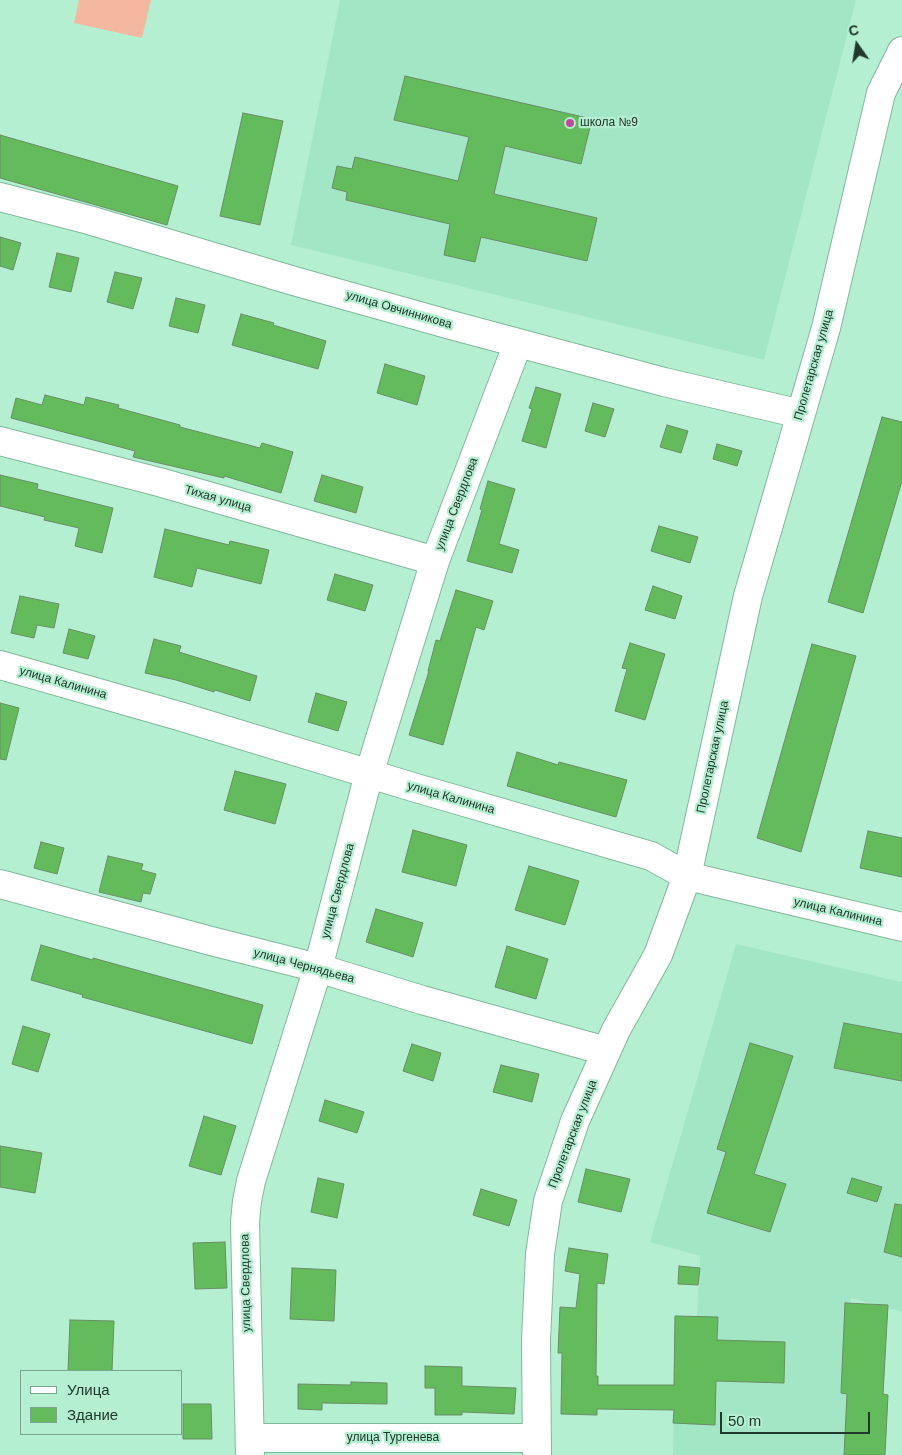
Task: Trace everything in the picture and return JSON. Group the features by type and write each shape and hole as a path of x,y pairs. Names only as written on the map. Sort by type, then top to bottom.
{"street":[{"name":"Пролетарская улица","path":"537,1446 536,1340 540,1254 548,1201 576,1122 616,1030 658,955 687,876 748,596 826,328 881,93 902,51"},
{"name":"улица Овчинникова","path":"0,197 89,220 294,281 518,343 664,382 801,414"},
{"name":"улица Свердлова","path":"250,1447 245,1222 251,1181 318,968 369,774 435,561 518,343"},
{"name":"Тихая улица","path":"0,441 159,482 435,561"},
{"name":"улица Калинина","path":"0,665 651,856 687,876 902,927"},
{"name":"улица Чернядьева","path":"0,884 318,968 422,1000 606,1052"},
{"name":"улица Тургенева","path":"250,1447 537,1446"}],"shaded area":[{"path":"79,0 151,0 142,38 74,23"},
{"name":"школа №9","path":"340,0 856,0 764,360 291,245"},
{"path":"736,944 902,982 902,1312 851,1298 845,1455 673,1455 675,1316 697,1316 700,1256 650,1242"}],"building":[{"name":"школа №9","path":"405,76 592,119 581,164 505,146 494,194 597,218 587,261 481,237 475,262 444,255 450,224 346,200 347,192 332,188 337,166 352,169 355,157 458,181 469,137 394,120"},
{"path":"243,113 283,121 260,225 220,216"},
{"path":"0,135 178,186 167,225 0,178"},
{"path":"0,237 21,243 13,270 0,266"},
{"path":"57,253 79,258 71,292 49,287"},
{"path":"115,272 142,278 133,309 107,302"},
{"path":"176,298 205,305 198,333 169,326"},
{"path":"241,314 326,341 318,369 232,345"},
{"path":"385,364 425,376 417,405 377,393"},
{"path":"536,387 561,394 546,448 522,441 532,409 529,408"},
{"path":"45,395 84,405 86,397 119,405 118,408 180,425 180,427 260,448 262,443 293,452 281,493 224,476 224,478 133,457 135,451 11,418 16,398 42,405"},
{"path":"593,403 614,409 605,437 585,431"},
{"path":"882,417 902,422 902,481 863,613 828,602"},
{"path":"667,425 688,431 681,453 660,447"},
{"path":"717,444 742,451 737,466 713,459"},
{"path":"0,475 38,484 37,489 113,508 102,553 75,546 79,528 44,520 45,517 0,506"},
{"path":"322,475 363,487 356,513 314,501"},
{"path":"488,481 515,489 499,544 519,550 512,573 467,561 482,510 480,509"},
{"path":"659,526 698,537 690,563 651,551"},
{"path":"165,529 229,545 230,541 269,550 261,584 197,568 192,587 154,577"},
{"path":"335,574 373,585 365,611 327,600"},
{"path":"653,586 682,596 675,619 645,610"},
{"path":"456,590 493,601 484,630 476,627 443,745 409,735 429,671 436,640 440,641"},
{"path":"20,596 59,604 54,628 37,625 34,638 11,633"},
{"path":"69,629 95,636 88,659 63,653"},
{"path":"154,639 181,646 179,652 257,676 250,701 215,690 214,692 145,673"},
{"path":"630,643 665,654 645,720 615,711 627,669 622,668"},
{"path":"812,644 856,656 801,852 757,838"},
{"path":"316,693 347,702 338,731 308,722"},
{"path":"0,703 19,708 6,760 0,759"},
{"path":"517,752 558,765 559,762 627,780 616,817 507,786"},
{"path":"235,771 286,784 275,824 224,810"},
{"path":"413,830 467,845 456,886 402,872"},
{"path":"868,831 902,838 902,877 860,868"},
{"path":"41,842 64,848 57,874 34,868"},
{"path":"108,856 143,864 141,870 156,874 150,894 143,893 141,902 99,892"},
{"path":"529,866 579,881 565,925 515,910"},
{"path":"376,909 423,923 413,957 366,942"},
{"path":"41,945 263,1005 252,1044 82,997 83,995 31,980"},
{"path":"507,946 548,959 536,999 495,987"},
{"path":"844,1023 902,1034 902,1081 834,1068"},
{"path":"23,1026 50,1034 38,1072 12,1064"},
{"path":"750,1043 793,1056 754,1174 786,1184 770,1232 707,1213 726,1152 717,1149"},
{"path":"412,1044 441,1053 433,1081 403,1071"},
{"path":"501,1065 539,1074 532,1102 493,1092"},
{"path":"325,1100 364,1112 357,1133 319,1121"},
{"path":"204,1116 236,1126 221,1175 189,1166"},
{"path":"0,1146 42,1153 35,1193 0,1187"},
{"path":"586,1169 630,1179 621,1212 578,1202"},
{"path":"318,1178 344,1184 337,1218 311,1212"},
{"path":"852,1178 882,1187 877,1202 847,1193"},
{"path":"481,1189 517,1200 509,1226 473,1215"},
{"path":"895,1204 902,1205 902,1257 884,1252"},
{"path":"225,1242 227,1288 195,1289 193,1243"},
{"path":"569,1248 608,1254 604,1284 597,1283 596,1376 598,1376 598,1385 674,1385 675,1316 718,1317 717,1340 785,1342 784,1383 716,1381 715,1425 673,1423 674,1410 597,1409 597,1415 561,1414 562,1353 558,1353 560,1307 576,1308 580,1274 565,1271"},
{"path":"679,1266 700,1268 698,1285 678,1284"},
{"path":"292,1268 336,1270 334,1321 290,1319"},
{"path":"845,1303 888,1305 883,1394 888,1395 885,1455 844,1455 847,1394 841,1393"},
{"path":"70,1320 114,1321 112,1370 68,1370"},
{"path":"425,1366 462,1367 462,1386 516,1388 514,1414 462,1412 462,1415 435,1415 435,1388 425,1388"},
{"path":"351,1382 387,1383 387,1404 322,1403 322,1410 298,1409 298,1384 351,1385"},
{"path":"183,1404 211,1404 212,1439 183,1439"}],"place":[{"name":"школа №9","path":"570,123"}]}
